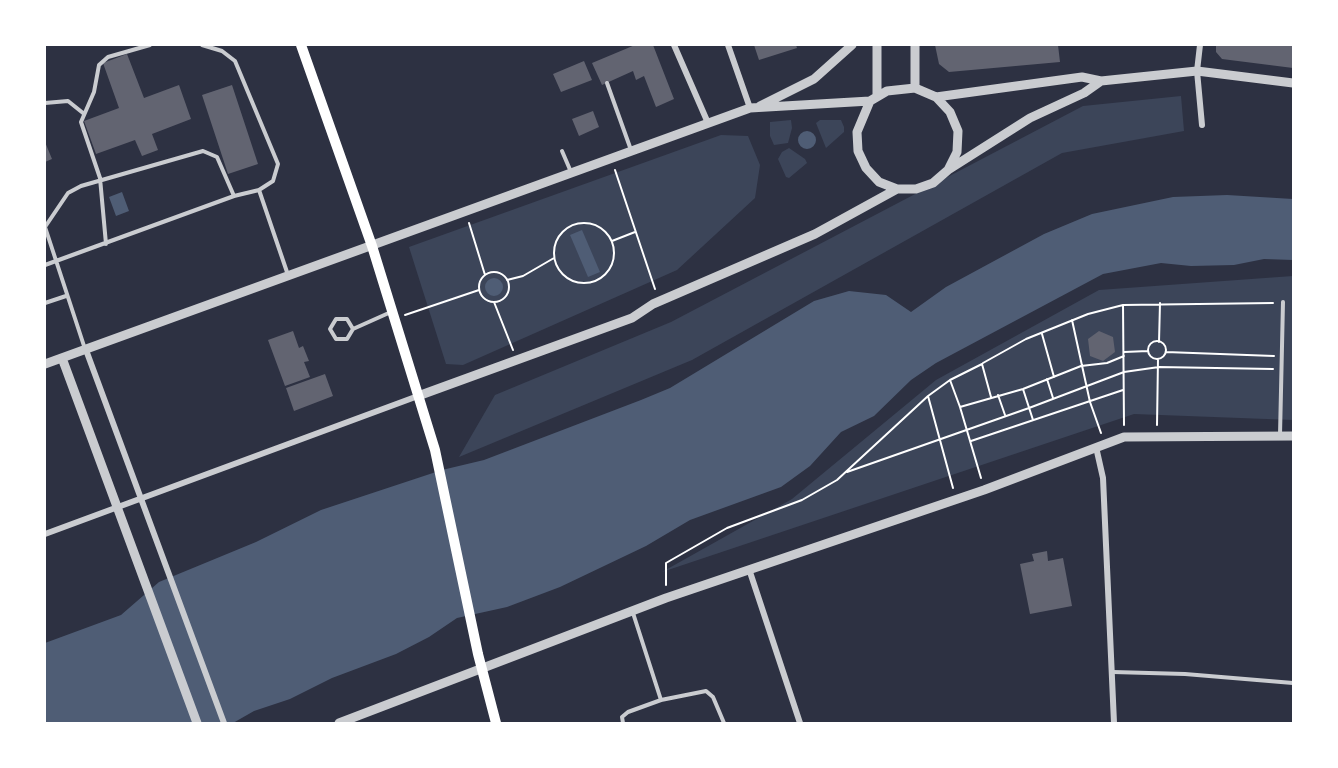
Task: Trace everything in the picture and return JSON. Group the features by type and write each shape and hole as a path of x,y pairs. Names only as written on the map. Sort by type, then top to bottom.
{"main road":[{"path":"301,45 372,246 435,450 478,654 496,723"}],"street":[{"path":"674,45 708,123"},
{"path":"728,45 753,108"},
{"path":"45,364 753,108 814,79 852,45"},
{"path":"877,45 874,98 857,132 858,151 866,168 879,182 897,189 916,189 933,183 948,170 1030,118 1084,93 1101,81"},
{"path":"915,45 915,88"},
{"path":"1200,45 1197,70 1202,125"},
{"path":"936,97 1082,77 1101,81 1197,70 1293,83"},
{"path":"753,108 874,98 900,88 915,88 936,97 950,112 957,131 957,152 948,170"},
{"path":"45,534 632,318 653,304 815,234 897,189"},
{"path":"86,350 225,723"},
{"path":"62,358 197,723"},
{"path":"339,723 666,598 956,500 1124,437 1157,435 1293,436"},
{"path":"1100,445 1114,723"},
{"path":"749,569 800,723"}],"lane":[{"path":"106,244 100,178 81,122 94,92 99,65 108,57 150,45"},
{"path":"45,266 234,196 259,190 273,181 278,164 236,61 222,51 202,45"},
{"path":"607,83 631,151"},
{"path":"45,103 68,101 83,113"},
{"path":"562,150 571,173"},
{"path":"86,350 66,296 45,227 68,193 100,178 203,151 217,158 234,196"},
{"path":"259,190 288,276"},
{"path":"45,303 66,296"},
{"path":"1280,435 1283,302"},
{"path":"353,329 347,319 336,319 330,329 336,339 347,339 353,329 393,315"},
{"path":"633,612 661,700"},
{"path":"1113,672 1185,674 1293,683"},
{"path":"623,723 622,717 628,712 661,700 706,691 713,697 724,723"}],"path":[{"path":"611,159 656,290"},
{"path":"465,212 485,275"},
{"path":"588,222 598,225 612,241 615,257 611,267 603,277 594,282 577,283 567,278 558,268 554,258 559,236 572,225 588,222"},
{"path":"612,241 636,232"},
{"path":"507,280 507,295 494,302 485,299 480,290 480,283 485,275 495,272 507,280 523,276 554,258"},
{"path":"393,315 480,290"},
{"path":"494,302 517,359"},
{"path":"666,598 666,563 727,528 802,500 837,480 928,396 950,380 1026,339 1072,320 1123,305 1283,302"},
{"path":"1159,342 1160,303"},
{"path":"1123,305 1124,437"},
{"path":"1072,320 1100,445"},
{"path":"1042,334 1054,377"},
{"path":"1158,359 1152,358 1149,351 1152,344 1159,342 1165,346 1166,351"},
{"path":"1124,352 1149,351"},
{"path":"1158,359 1166,351 1281,356"},
{"path":"960,407 1023,388 1082,366 1107,363 1124,356"},
{"path":"1157,435 1158,359"},
{"path":"982,364 991,397"},
{"path":"844,472 1029,408 1124,372 1159,367 1281,370"},
{"path":"1047,379 1053,398"},
{"path":"950,380 972,441 984,490"},
{"path":"1023,388 1033,420"},
{"path":"972,441 1123,390"},
{"path":"998,395 1005,416"},
{"path":"928,396 956,500"}],"shaded area":[{"path":"1181,96 1184,131 1062,153 692,360 459,457 495,395 671,322 1083,106"},
{"path":"791,120 792,128 788,143 774,145 770,136 770,122"},
{"path":"820,120 841,120 844,127 844,132 826,148 816,123"},
{"path":"803,131 811,131 816,136 814,147 803,149 798,144 798,136"},
{"path":"721,135 748,136 760,165 755,198 677,270 463,365 446,364 409,247"},
{"path":"789,148 807,163 789,178 786,177 778,159 782,152"},
{"path":"122,192 129,211 116,216 109,197"},
{"path":"1227,195 1293,199 1293,260 1264,259 1234,265 1191,266 1161,263 1103,274 936,363 911,380 874,416 841,432 810,466 781,487 690,520 646,546 560,587 507,607 457,618 429,637 396,654 332,678 290,699 254,711 233,723 45,723 45,643 121,615 159,582 256,542 321,510 442,470 484,460 670,388 814,301 849,291 886,295 911,312 946,287 1044,234 1092,214 1173,197"},
{"path":"582,230 600,272 588,277 570,235"},
{"path":"1293,276 1293,420 1134,414 662,572 792,499 936,380 1099,290"},
{"path":"494,278 500,281 503,287 500,293 494,296 488,293 485,287 488,281"}],"building":[{"path":"635,45 653,45 674,99 656,107 644,76 636,80 633,71 602,85 592,63"},
{"path":"754,45 796,45 797,48 759,60"},
{"path":"935,45 1058,45 1060,62 949,72 939,64"},
{"path":"1216,45 1293,45 1293,68 1222,59 1216,52"},
{"path":"127,54 144,98 179,85 191,119 152,134 158,150 142,156 135,140 96,154 84,121 119,108 103,63"},
{"path":"584,61 592,80 561,92 553,74"},
{"path":"232,85 258,164 228,174 202,95"},
{"path":"593,111 599,127 579,136 572,119"},
{"path":"45,142 52,159 45,162"},
{"path":"293,331 299,348 303,346 309,361 304,362 310,377 285,386 268,340"},
{"path":"1099,331 1113,337 1115,352 1103,361 1090,356 1088,339"},
{"path":"325,374 333,396 294,411 286,388"},
{"path":"1047,551 1048,561 1063,558 1072,606 1030,614 1020,564 1034,561 1032,554"}]}
